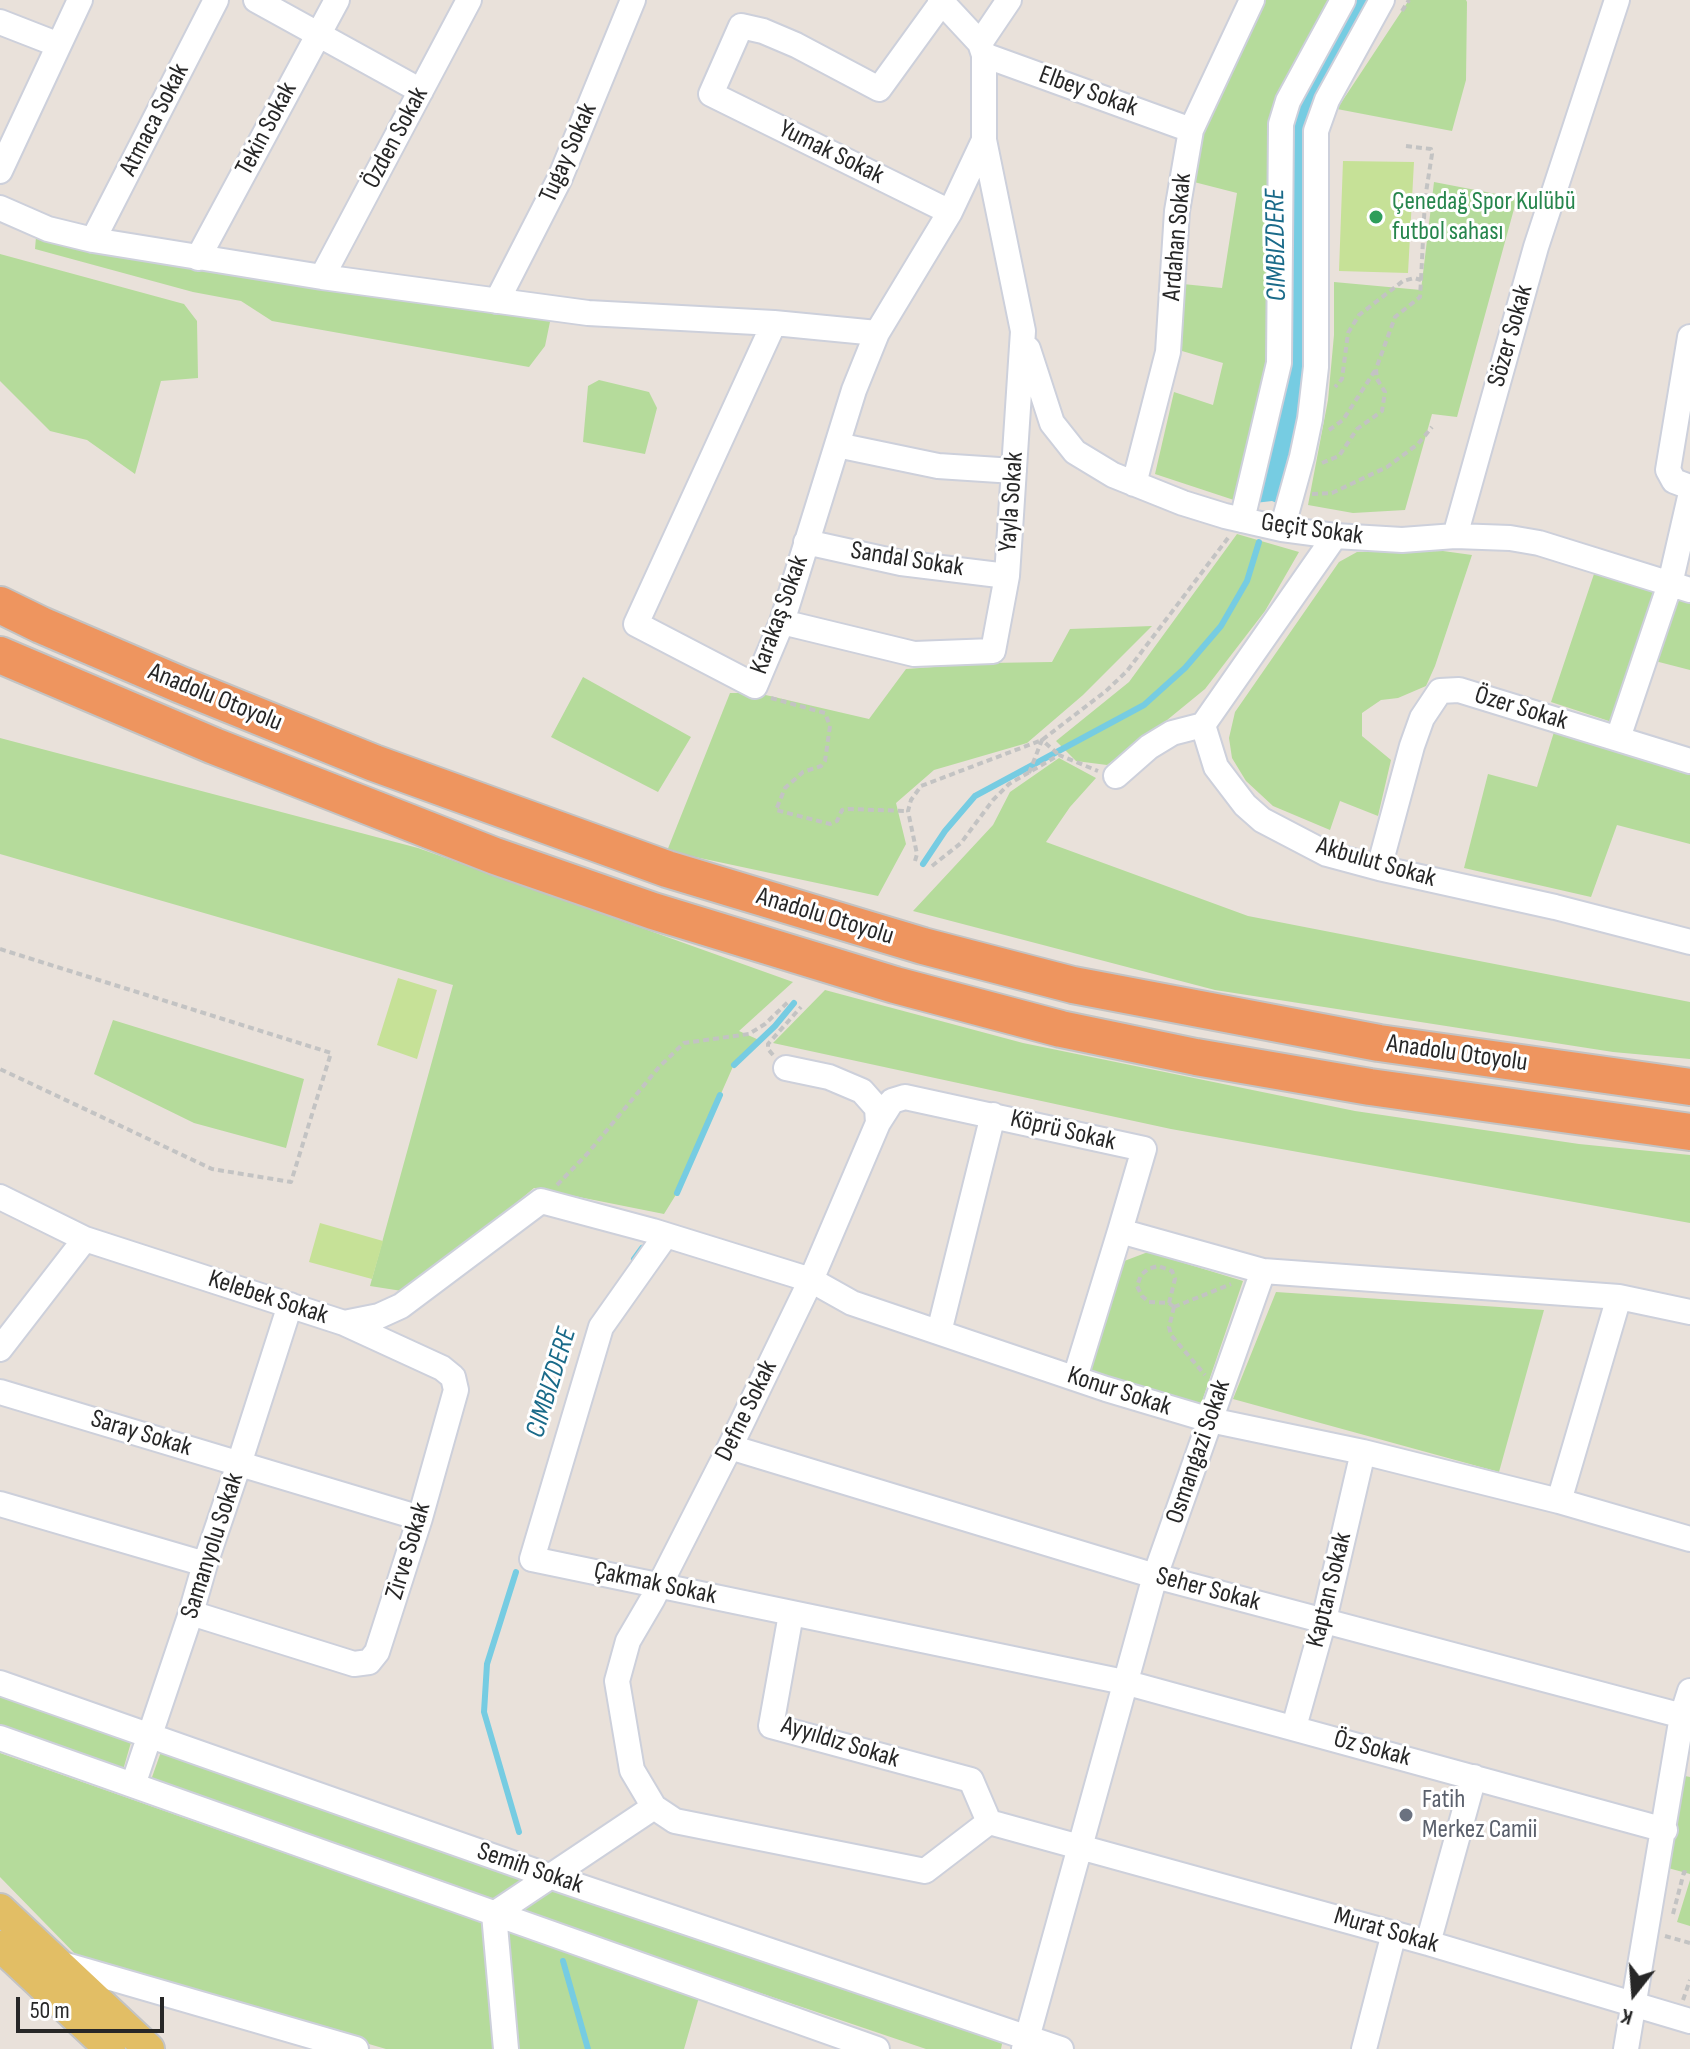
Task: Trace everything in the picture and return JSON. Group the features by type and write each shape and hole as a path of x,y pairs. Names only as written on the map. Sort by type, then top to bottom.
{"highway":[{"name":"Anadolu Otoyolu","path":"0,605 181,685 374,763 667,869 923,946 1073,985 1302,1029 1513,1063 1690,1087"},
{"name":"Anadolu Otoyolu","path":"0,655 228,752 482,851 653,911 895,985 1061,1029 1196,1057 1370,1087 1690,1132"}],"main road":[{"path":"0,1909 149,2049"},
{"path":"0,1946 110,2049"}],"street":[{"path":"0,171 80,0"},
{"name":"Atmaca Sokak","path":"93,240 216,0"},
{"path":"256,0 421,91"},
{"name":"Tekin Sokak","path":"198,258 337,0"},
{"name":"Özden Sokak","path":"322,277 469,0"},
{"name":"Tugay Sokak","path":"497,301 560,178 633,0"},
{"path":"984,140 982,49 1009,0"},
{"name":"Ardahan Sokak","path":"1134,484 1168,352 1177,211 1191,130 1252,0"},
{"path":"1242,520 1279,363 1281,124 1288,101 1343,0"},
{"name":"Sözer Sokak","path":"1455,536 1536,247 1617,0"},
{"path":"941,1 982,49"},
{"name":"Yumak Sokak","path":"941,1 879,89 796,45 763,31 741,26 711,94 950,212"},
{"path":"1282,529 1310,419 1316,367 1316,131 1327,100 1392,6"},
{"path":"0,22 59,45"},
{"name":"Elbey Sokak","path":"982,49 1191,130"},
{"name":"Karakaş Sokak","path":"774,323 636,624 755,686 782,622 854,390 877,333 950,212 984,140"},
{"name":"Yayla Sokak","path":"782,622 914,654 993,651 1007,576 1023,331 984,140"},
{"path":"0,208 48,229 93,240 322,277 588,313 774,323 877,333"},
{"name":"Geçit Sokak","path":"1023,331 1046,409 1062,439 1075,452 1134,484 1183,503 1282,529 1402,540 1491,536 1539,543 1680,587"},
{"path":"1690,337 1668,470 1674,481 1690,487"},
{"path":"837,445 938,466 1014,471"},
{"path":"1618,738 1680,587 1690,497"},
{"path":"1116,776 1160,740 1172,733 1203,725 1335,536"},
{"name":"Sandal Sokak","path":"806,542 901,563 1007,576"},
{"name":"Özer Sokak","path":"1379,868 1412,746 1422,718 1440,691 1459,690 1690,761"},
{"name":"Akbulut Sokak","path":"1203,725 1216,767 1245,805 1262,820 1327,854 1690,942"},
{"path":"786,1068 829,1077 862,1091 877,1108 878,1123"},
{"name":"Köprü Sokak","path":"878,1123 892,1101 905,1097 1144,1149 1120,1231"},
{"name":"Köprü Sokak","path":"939,1332 993,1115"},
{"name":"Defne Sokak","path":"654,1807 632,1770 617,1681 628,1641 730,1447 811,1280 878,1123"},
{"name":"Kelebek Sokak","path":"0,1197 85,1239 344,1323 379,1316 401,1306 541,1201"},
{"path":"541,1201 660,1233"},
{"path":"1075,1378 1120,1231 1263,1271 1619,1297 1690,1312"},
{"name":"Konur Sokak","path":"660,1233 811,1280 852,1303 1210,1420 1363,1452 1559,1501 1690,1539"},
{"name":"Çakmak Sokak","path":"660,1233 601,1327 532,1559 1124,1682"},
{"path":"0,1349 85,1239"},
{"name":"Osmangazi Sokak","path":"1026,2043 1155,1576 1263,1271"},
{"path":"1559,1501 1619,1297"},
{"name":"Samanyolu Sokak","path":"133,1785 290,1305"},
{"name":"Zirve Sokak","path":"191,1613 354,1664 369,1662 377,1652 420,1518 456,1390 453,1377 442,1368 344,1323"},
{"name":"Saray Sokak","path":"0,1392 420,1518"},
{"name":"Seher Sokak","path":"730,1447 1155,1576 1686,1717"},
{"name":"Kaptan Sokak","path":"1294,1727 1324,1620 1363,1452"},
{"path":"0,1504 205,1564"},
{"name":"Ayyıldız Sokak","path":"791,1614 771,1726 971,1780 989,1822"},
{"name":"Öz Sokak","path":"1124,1682 1665,1830"},
{"name":"Semih Sokak","path":"0,1683 1026,2043 1061,2049"},
{"path":"1626,2049 1690,1691"},
{"name":"Semih Sokak","path":"0,1738 877,2049"},
{"path":"1428,1943 1474,1777"},
{"path":"506,2049 494,1914 654,1807 675,1821 925,1871 989,1822"},
{"name":"Murat Sokak","path":"989,1822 1394,1933 1690,2021"},
{"path":"1364,2049 1394,1933"},
{"path":"57,1962 356,2049"}],"path":[{"path":"1392,6 1409,0"},
{"path":"1324,430 1328,431 1343,420 1376,369 1395,317 1420,297 1425,199 1432,154 1431,149 1406,146"},
{"path":"1331,377 1330,389 1342,379 1348,333 1359,315 1403,281 1421,280"},
{"path":"1316,464 1339,456 1357,429 1382,411 1385,392 1377,379 1376,369"},
{"path":"1308,491 1311,494 1332,493 1356,483 1401,459 1432,427"},
{"path":"915,861 917,854 908,811 911,800 921,786 1042,740 1106,691 1127,671 1242,520"},
{"path":"755,686 757,693 825,713 829,720 831,734 825,761 821,766 803,772 785,788 776,810 830,824 837,821 842,810 908,811"},
{"path":"1042,740 1058,755 1085,768 1116,776"},
{"path":"1030,772 1042,740"},
{"path":"932,866 961,843 1009,784 1058,755"},
{"path":"0,949 331,1053 291,1182 212,1169 0,1069"},
{"path":"541,1201 588,1153 659,1067 684,1043 749,1034 765,1024 789,1001"},
{"path":"786,1068 768,1049 768,1044 801,1007"},
{"path":"1220,1392 1171,1335 1169,1327 1172,1305 1175,1279 1172,1271 1158,1266 1148,1269 1141,1275 1137,1286 1149,1302 1172,1305 1263,1271"},
{"path":"1666,1937 1684,1872 1690,1874"}],"green space":[{"path":"1264,0 1342,0 1279,363 1246,504 1155,474 1174,392 1213,405 1223,363 1182,351 1183,284 1222,288 1237,193 1194,182 1199,132"},
{"path":"1409,0 1467,2 1466,80 1452,131 1337,109"},
{"name":"Çenedağ Spor Kulübü futbol sahası","path":"1343,161 1414,162 1408,273 1339,271"},
{"path":"1434,182 1517,198 1457,417 1432,414 1405,510 1353,513 1308,505 1328,400 1334,335 1334,282 1421,290"},
{"path":"36,237 90,250 551,317 545,346 529,367 272,321 241,301 193,292 35,249"},
{"path":"0,254 184,304 197,321 198,378 161,381 135,474 87,440 50,431 0,381"},
{"path":"599,380 649,392 657,408 645,454 583,442 588,386"},
{"path":"1237,534 1299,552 1265,611 1205,689 1161,725 1107,765 1076,761 1056,741 1129,682"},
{"path":"1443,551 1472,555 1426,686 1398,698 1381,700 1362,713 1362,736 1391,760 1378,816 1340,801 1330,830 1273,806 1246,781 1232,758 1229,738 1235,712 1339,562 1357,552"},
{"path":"1596,568 1660,590 1615,723 1551,702"},
{"path":"1677,593 1690,596 1690,670 1655,661"},
{"path":"1152,626 1083,695 1027,743 934,770 896,803 906,844 878,896 667,851 730,693 757,693 869,719 906,669 1052,662 1070,629"},
{"path":"583,677 691,737 658,792 551,737"},
{"path":"1554,732 1690,771 1690,844 1617,825 1591,897 1464,868 1488,774 1537,787"},
{"path":"0,738 418,848 793,982 739,1031 759,1040 735,1062 677,1193 664,1214 534,1188 477,1236 402,1291 370,1286 453,985 0,854"},
{"path":"1059,758 1096,778 1070,807 1046,842 1248,916 1690,1002 1690,1059 1613,1052 1215,990 913,911 993,825 1010,792"},
{"path":"398,978 437,990 417,1059 377,1045"},
{"path":"825,990 1023,1043 1355,1111 1579,1144 1690,1155 1690,1223 1171,1129 773,1043"},
{"path":"113,1020 304,1079 286,1148 194,1123 94,1074"},
{"path":"320,1223 383,1241 372,1279 309,1262"},
{"path":"1148,1252 1243,1281 1201,1404 1085,1374 1119,1263"},
{"path":"1276,1292 1544,1310 1499,1472 1233,1399"},
{"path":"0,1691 132,1739 123,1770 0,1724"},
{"path":"162,1749 529,1877 494,1902 151,1780"},
{"path":"0,1753 483,1923 494,2049 386,2049 81,1960 0,1877"},
{"path":"1685,1776 1690,1777 1690,1874 1668,1868"},
{"path":"1690,1880 1690,1926 1677,1922"},
{"path":"550,1884 1003,2039 1001,2049 926,2049 515,1910"},
{"path":"494,1914 702,1987 684,2049 506,2049"}],"water":[{"path":"1342,0 1382,0 1327,100 1317,308 1288,508 1272,501 1246,504 1273,397 1279,134"}],"waterway":[{"name":"CIMBIZDERE","path":"923,864 945,831 975,796 1144,705 1185,668 1221,626 1247,581 1259,542"},
{"name":"CIMBIZDERE","path":"734,1065 794,1003"},
{"name":"CIMBIZDERE","path":"677,1193 720,1095"},
{"name":"CIMBIZDERE","path":"634,1259 642,1248"},
{"name":"CIMBIZDERE","path":"516,1572 487,1664 484,1712 519,1832"},
{"name":"CIMBIZDERE","path":"563,1961 588,2049"}],"place":[{"name":"Çenedağ Spor Kulübü futbol sahası","path":"1376,217"},
{"name":"Fatih Merkez Camii","path":"1406,1815"}]}
